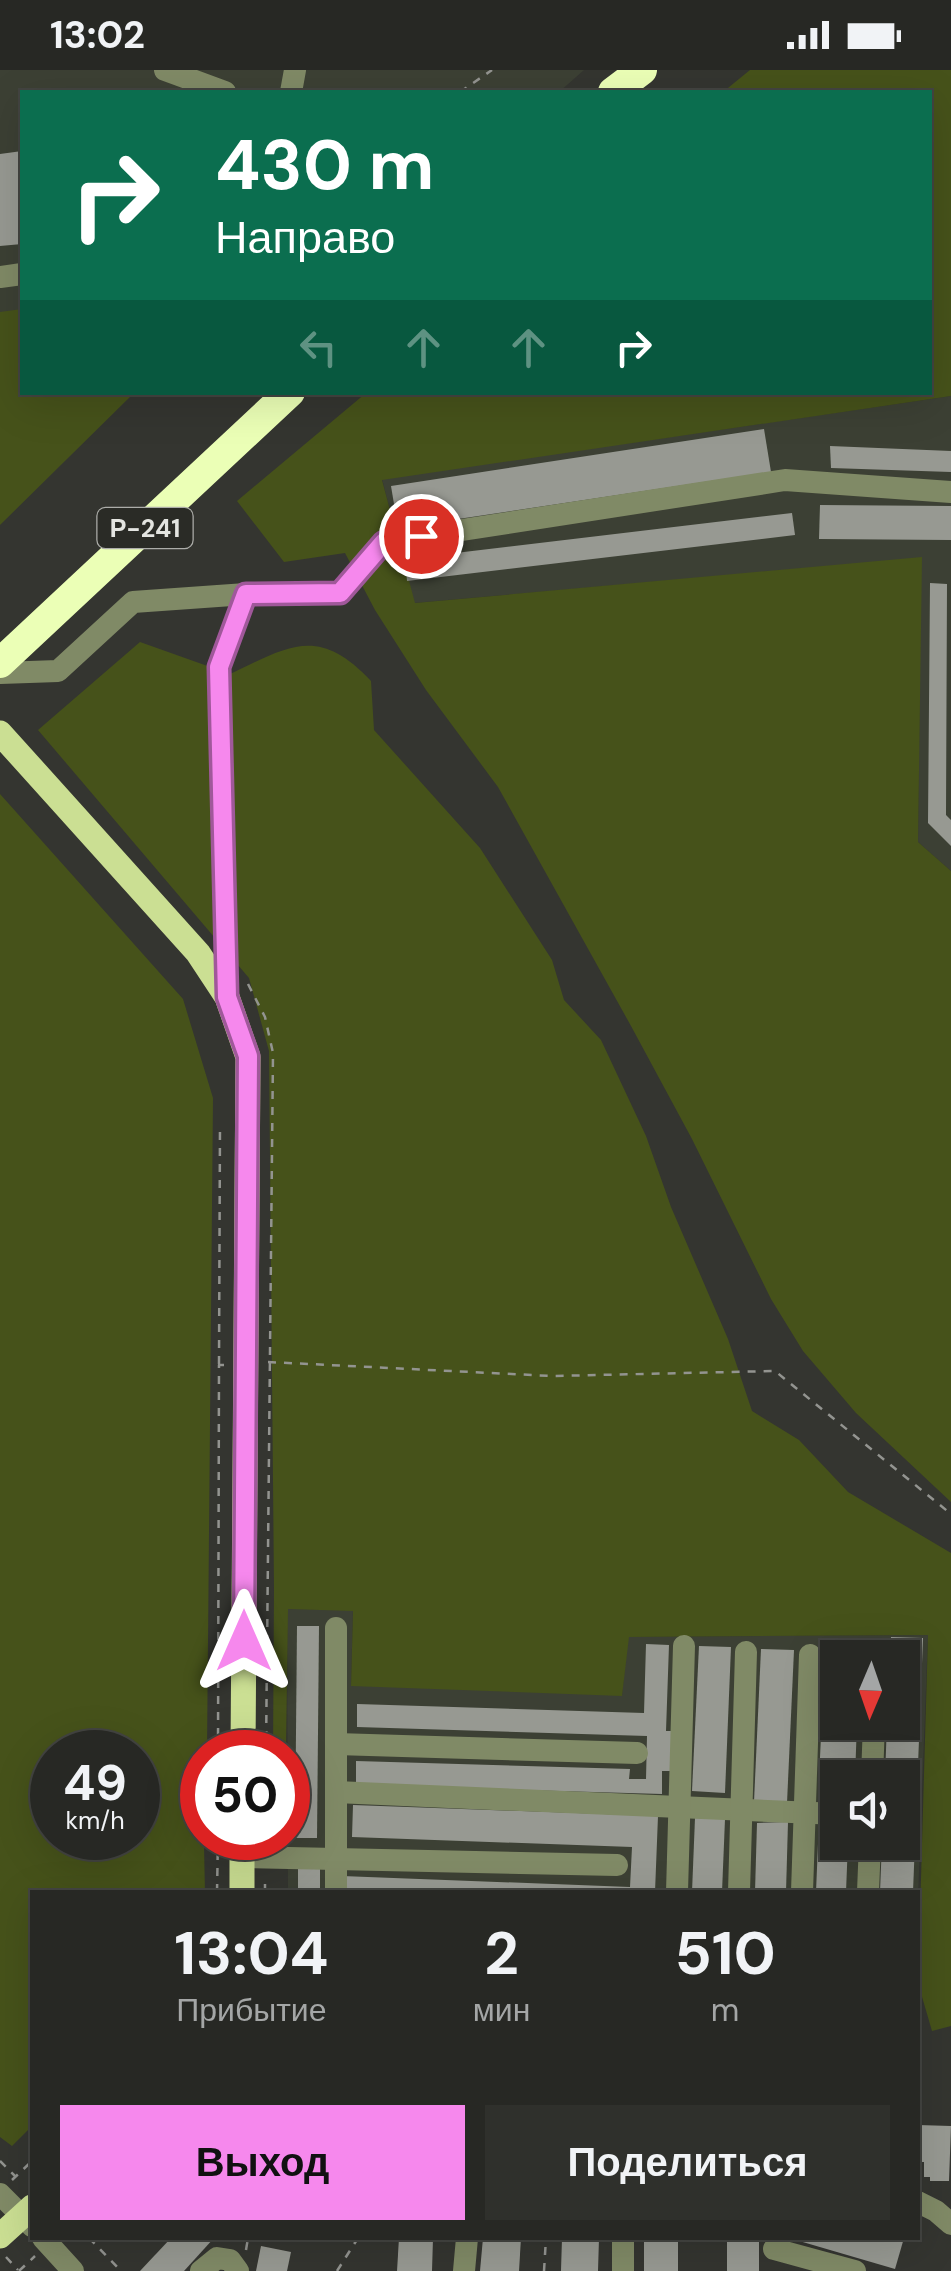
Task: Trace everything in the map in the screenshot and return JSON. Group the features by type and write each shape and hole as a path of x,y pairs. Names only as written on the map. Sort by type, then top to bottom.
{"highway":[{"name":"Р-241","path":"0,664 287,395"}],"main road":[{"path":"0,733 198,954 227,997 248,1056 243,1730"},
{"path":"242,1860 242,1890"},
{"path":"2,2245 29,2216"}],"street":[{"path":"165,70 220,90"},
{"path":"0,673 58,671 133,602 246,594 340,593 384,542 784,480 951,492"},
{"path":"227,997 219,667 246,594"},
{"path":"336,1628 336,1890"},
{"path":"677,1890 684,1646"},
{"path":"739,1890 746,1652"},
{"path":"802,1890 810,1655"},
{"path":"336,1744 637,1753"},
{"path":"336,1792 820,1813"},
{"path":"310,1856 617,1864"},
{"path":"868,1890 869,1860"},
{"path":"8,2185 29,2216"},
{"path":"920,2203 951,2224"},
{"path":"464,2271 467,2240"},
{"path":"622,2271 623,2240"},
{"path":"41,2245 72,2271"},
{"path":"774,2252 855,2271"},
{"path":"201,2271 216,2258 230,2260 238,2271"}],"path":[{"path":"463,90 492,70"},
{"path":"218,1730 220,1124"},
{"path":"219,1365 552,1376 775,1371 951,1514"},
{"path":"217,1890 218,1860"},
{"path":"0,2160 8,2185 30,2163"},
{"path":"91,2240 120,2271"},
{"path":"337,2271 357,2240"},
{"path":"544,2271 546,2240"},
{"path":"2,2245 19,2271 41,2245"},
{"path":"5,2271 12,2264"}],"shaded area":[{"path":"0,70 584,70 561,90 20,90 20,329 0,331"},
{"path":"951,396 951,871 918,842 921,558 414,603 382,479"},
{"path":"287,1609 353,1610 351,1685 622,1695 628,1637 928,1635 920,1845 920,1760 820,1760 820,1860 919,1860 918,1890 288,1890 288,1860 310,1860 310,1730 287,1730"}],"green space":[{"path":"750,70 951,70 951,396 382,480 415,603 922,557 918,842 951,871 951,1502 856,1413 803,1351 771,1299 692,1139 498,787 426,690 375,610 345,553 284,562 237,501 364,395 932,395 932,90 725,90"},
{"path":"20,309 20,395 132,395 0,525 0,312"},
{"path":"140,642 230,674 288,649 320,647 353,664 371,681 374,730 480,848 552,960 564,1000 601,1040 646,1136 671,1207 728,1339 752,1411 799,1440 848,1492 951,1553 951,2026 932,2031 920,1990 928,1635 629,1637 622,1696 351,1686 353,1611 288,1609 286,1730 273,1730 269,1051 249,978 38,730"},
{"path":"0,794 183,999 213,1098 207,1730 180,1730 180,1860 204,1860 205,1890 30,1890 30,2128 12,2146 0,2137"}],"building":[{"path":"20,151 20,244 0,246 0,154"},
{"path":"764,429 771,472 398,528 391,486"},
{"path":"830,446 951,451 951,472 831,468"},
{"path":"820,505 951,506 951,540 819,539"},
{"path":"792,513 795,535 407,581 405,559"},
{"path":"930,583 947,584 946,815 951,820 951,846 928,823"},
{"path":"297,1626 319,1626 317,1838 310,1838 310,1730 296,1730"},
{"path":"923,1638 920,1714 920,1640 891,1640"},
{"path":"646,1644 669,1645 666,1731 674,1731 673,1771 662,1771 662,1794 356,1785 356,1761 630,1769 629,1779 646,1779 647,1736 357,1727 357,1704 644,1713"},
{"path":"699,1646 731,1647 725,1793 692,1791"},
{"path":"761,1649 794,1650 787,1803 754,1802"},
{"path":"821,1740 856,1740 856,1760 820,1760 818,1800"},
{"path":"886,1740 919,1740 918,1760 886,1760"},
{"path":"353,1805 658,1816 655,1890 341,1890 342,1876 630,1887 632,1847 352,1837"},
{"path":"695,1818 725,1819 722,1890 692,1890"},
{"path":"819,1820 820,1860 847,1860 846,1890 816,1890"},
{"path":"788,1822 786,1890 755,1890 757,1823"},
{"path":"881,1860 914,1860 913,1890 880,1890"},
{"path":"298,1865 320,1867 320,1890 298,1890"},
{"path":"920,2125 951,2126 949,2181 930,2181 930,2177 924,2177 924,2162 920,2162"},
{"path":"169,2240 212,2240 184,2271 140,2271"},
{"path":"399,2240 433,2240 432,2271 397,2271"},
{"path":"483,2240 521,2240 519,2271 480,2271"},
{"path":"562,2240 599,2240 598,2271 561,2271"},
{"path":"644,2240 678,2240 678,2271 644,2271"},
{"path":"727,2240 759,2240 759,2271 727,2271"},
{"path":"796,2240 903,2240 895,2269"},
{"path":"261,2246 291,2252 287,2271 256,2271"}],"route":[{"path":"244,1641 248,1056 227,997 219,667 246,594 340,593 384,542 421,536"}]}
